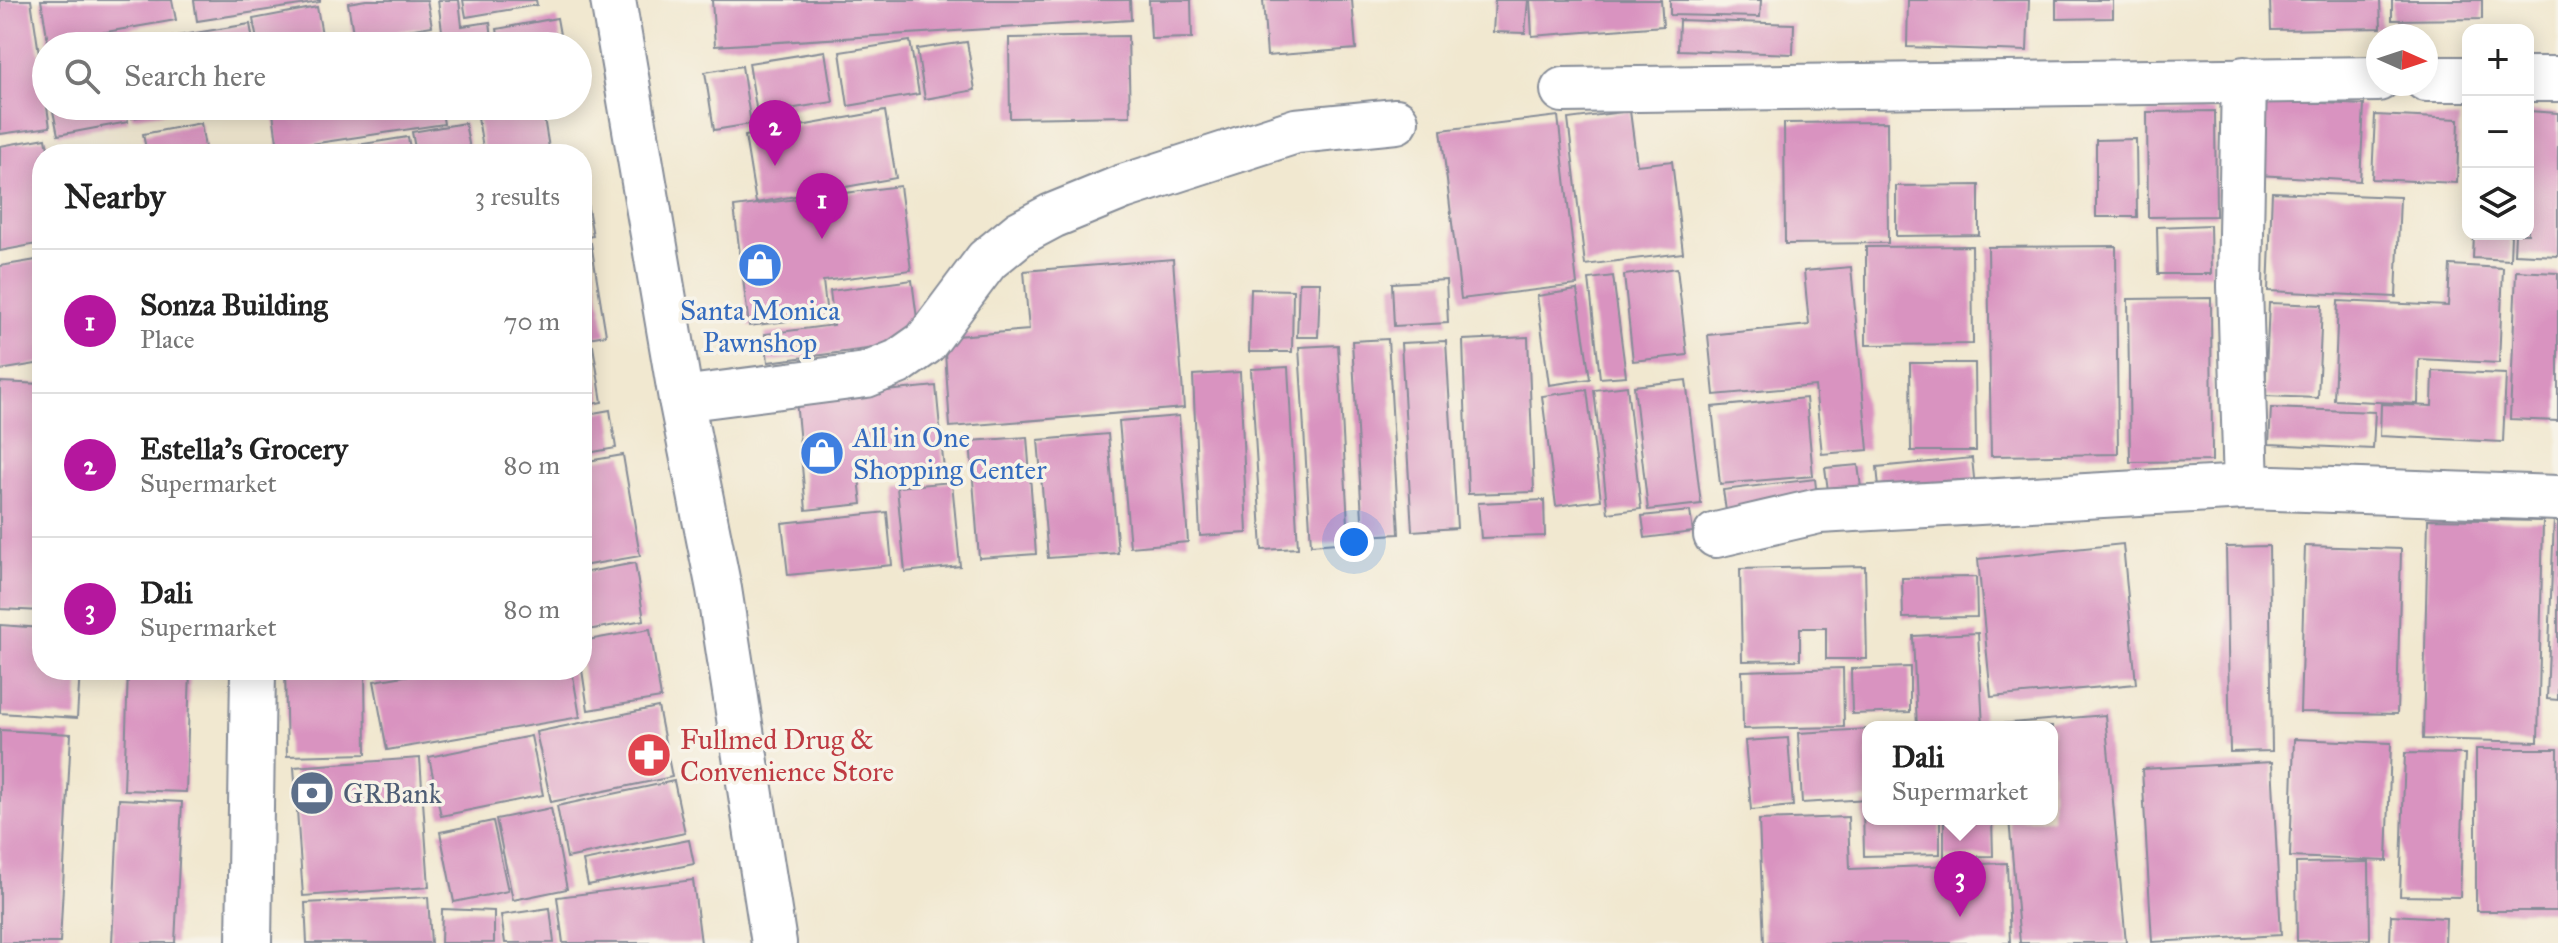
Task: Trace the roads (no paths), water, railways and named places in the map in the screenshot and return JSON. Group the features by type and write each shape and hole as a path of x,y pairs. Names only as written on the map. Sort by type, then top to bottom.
{"street":[{"path":"613,0 681,399 719,589 774,943"},
{"path":"2244,79 2240,286 2246,487"},
{"path":"1563,90 2366,79"},
{"path":"2438,79 2462,79"},
{"path":"2534,79 2558,79"},
{"path":"681,399 866,375 887,367 925,343 987,260 1020,233 1052,216 1123,187 1296,131 1396,121"},
{"path":"1716,535 1819,511 2246,487 2558,498"},
{"path":"249,943 253,680"}],"place":[{"name":"Estella's Grocery","path":"775,166"},
{"name":"Sonza Building","path":"822,239"},
{"name":"Santa Monica Pawnshop","path":"760,265"},
{"name":"All in One Shopping Center","path":"822,453"},
{"name":"Fullmed Drug & Convenience Store","path":"649,755"},
{"name":"GRBank","path":"312,793"},
{"name":"Dali","path":"1960,917"}]}
